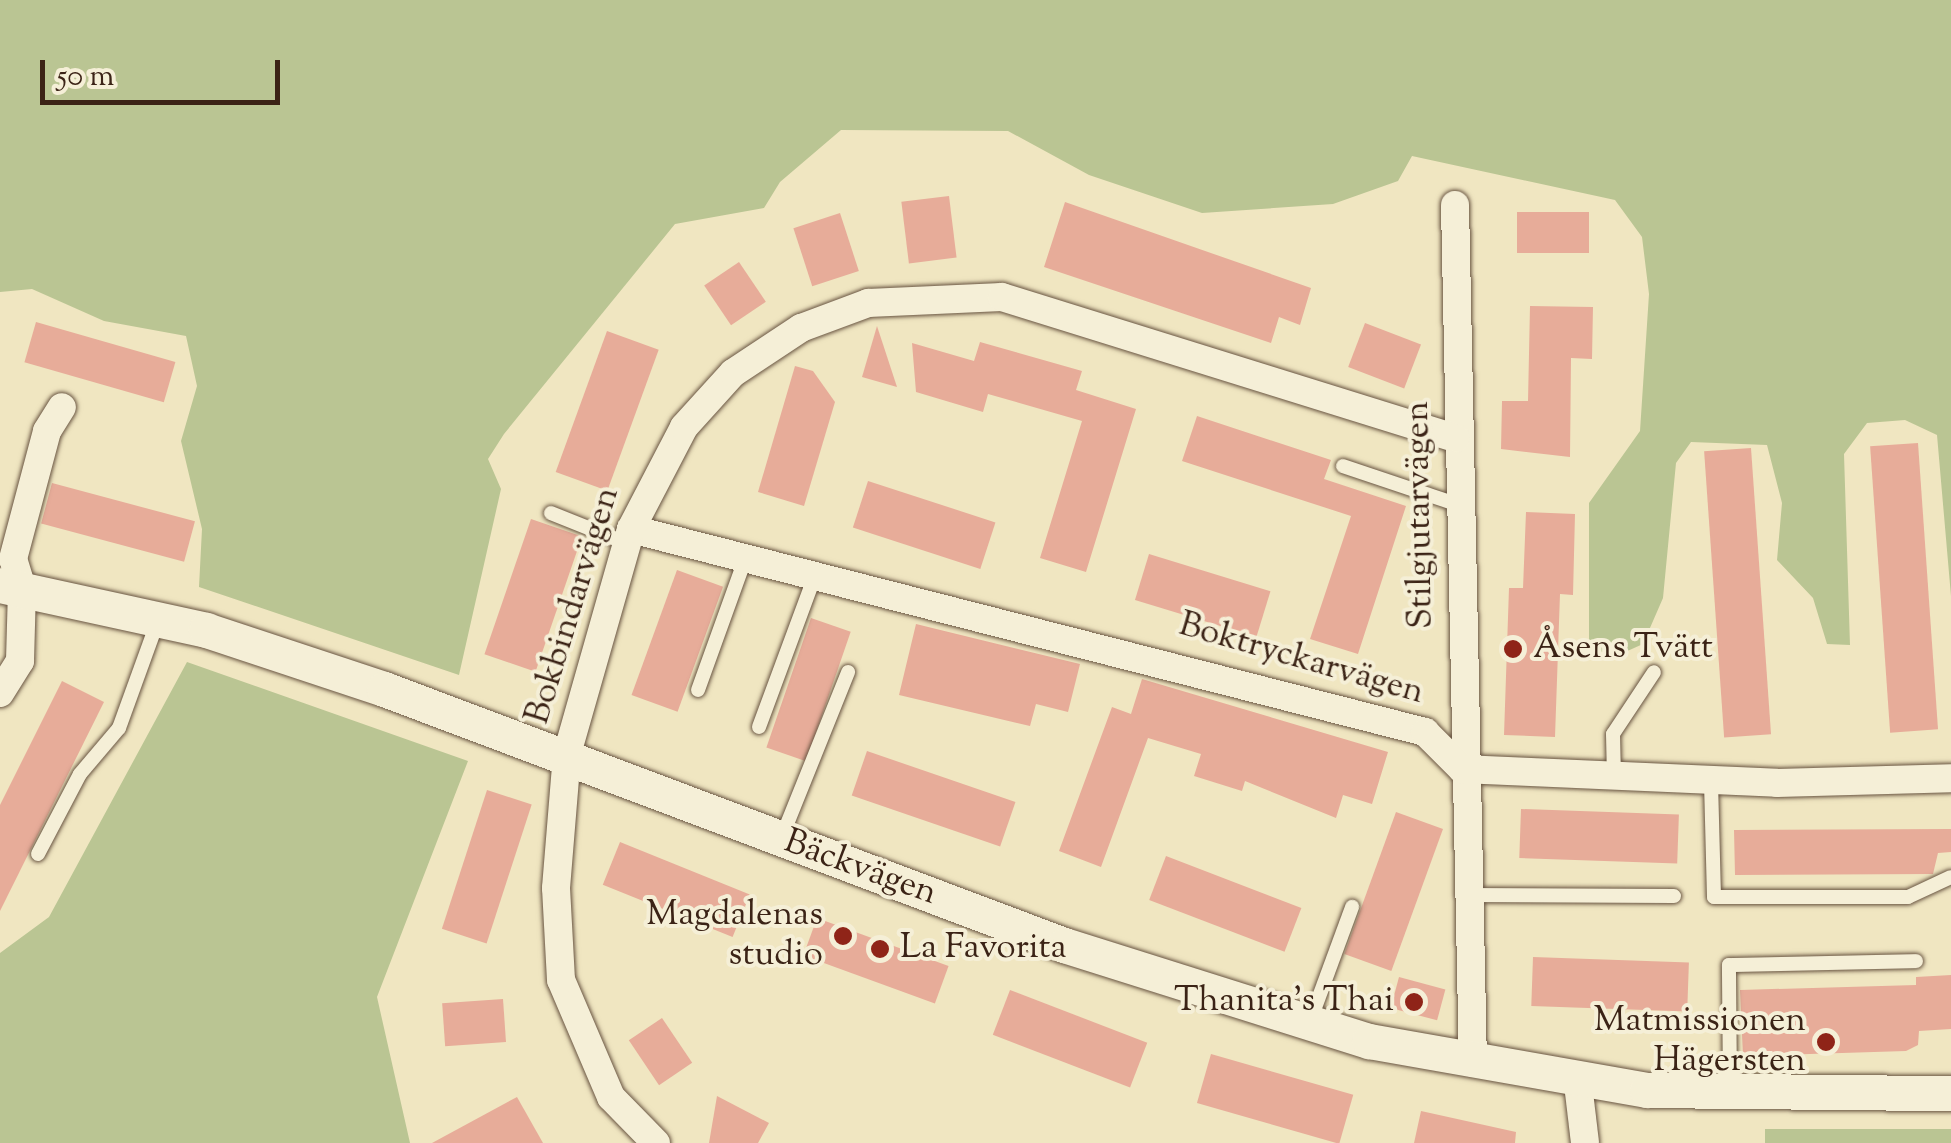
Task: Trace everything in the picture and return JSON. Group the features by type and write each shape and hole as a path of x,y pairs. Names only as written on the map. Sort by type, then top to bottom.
{"street":[{"name":"Stilgjutarvägen","path":"1455,205 1462,769 1474,1063"},
{"name":"Bokbindarvägen","path":"656,1143 611,1098 561,980 556,888 567,754 629,536 684,427 733,373 801,328 868,303 956,293 1002,297 1456,438"},
{"path":"0,693 20,660 11,586 13,559 47,431 62,408"},
{"name":"Boktryckarvägen","path":"629,536 746,556 816,573 1425,732 1462,769"},
{"name":"Bäckvägen","path":"11,586 158,619 567,754 781,840 1309,1024 1578,1084 1731,1095 1951,1093"},
{"path":"1462,769 1710,782 1951,778"},
{"path":"1578,1084 1585,1143"}],"lane":[{"path":"1343,466 1459,504"},
{"path":"551,513 629,536"},
{"path":"698,690 746,556"},
{"path":"759,727 816,573"},
{"path":"38,854 80,774 119,728 158,619"},
{"path":"781,840 848,672"},
{"path":"1614,779 1613,734 1654,672"},
{"path":"1710,782 1714,898 1908,897 1951,877"},
{"path":"1468,895 1674,896"},
{"path":"1309,1024 1352,907"},
{"path":"1731,1095 1729,964 1916,962"}],"green space":[{"path":"0,0 1951,0 1951,596 1937,435 1905,420 1867,423 1844,454 1850,645 1827,644 1813,598 1777,560 1782,503 1767,445 1691,442 1676,463 1663,598 1643,644 1614,657 1589,646 1589,503 1640,431 1649,294 1642,237 1615,200 1412,156 1398,181 1333,204 1202,213 1089,175 1008,131 841,130 780,182 764,208 675,224 504,434 488,459 501,489 459,675 199,587 202,529 181,441 197,386 186,336 104,321 32,289 0,292"},
{"path":"187,662 468,761 377,997 410,1143 0,1143 0,953 49,917"},
{"path":"1765,1129 1951,1129 1951,1143 1765,1143"}],"building":[{"path":"949,196 957,258 909,263 901,202"},
{"path":"1065,202 1311,288 1300,325 1279,317 1271,343 1044,267"},
{"path":"1517,212 1589,212 1589,253 1517,253"},
{"path":"840,213 859,271 812,286 793,228"},
{"path":"739,262 766,302 731,325 704,285"},
{"path":"1530,306 1593,307 1592,359 1571,358 1570,457 1501,449 1502,401 1528,401"},
{"path":"36,322 175,362 164,402 24,362"},
{"path":"1365,323 1421,345 1404,388 1348,367"},
{"path":"877,326 897,387 862,377"},
{"path":"607,331 659,350 607,491 556,472"},
{"path":"980,342 1082,371 1076,390 1136,409 1086,572 1040,558 1082,421 988,394 983,412 916,392 912,343 974,361"},
{"path":"795,366 813,371 835,402 804,506 758,492"},
{"path":"1197,416 1331,460 1324,479 1406,506 1358,654 1310,639 1351,516 1182,461"},
{"path":"1918,443 1938,729 1890,733 1870,446"},
{"path":"1751,448 1771,734 1724,738 1704,451"},
{"path":"868,481 995,522 980,569 853,528"},
{"path":"52,483 195,521 184,562 41,524"},
{"path":"1526,512 1575,514 1573,595 1560,594 1555,737 1504,735 1509,588 1523,588"},
{"path":"531,519 582,537 536,672 484,654"},
{"path":"1149,554 1270,591 1256,637 1135,600"},
{"path":"677,570 723,587 678,712 632,695"},
{"path":"811,618 851,632 806,761 766,748"},
{"path":"916,624 1080,664 1068,712 1036,704 1030,726 899,695"},
{"path":"1142,679 1388,752 1372,804 1343,795 1336,818 1245,781 1242,791 1194,776 1201,754 1148,738 1101,867 1059,851 1112,707 1131,714"},
{"path":"62,681 104,702 0,911 0,805"},
{"path":"867,751 1015,802 1000,847 852,795"},
{"path":"487,790 532,805 487,943 442,929"},
{"path":"1521,809 1679,815 1677,863 1519,858"},
{"path":"1396,812 1443,829 1391,971 1344,954"},
{"path":"1951,829 1951,852 1938,853 1933,874 1735,875 1734,830"},
{"path":"620,842 750,894 733,937 603,885"},
{"path":"1166,856 1301,908 1285,952 1149,900"},
{"path":"817,918 949,966 935,1003 803,956"},
{"path":"1533,957 1689,962 1687,1011 1531,1006"},
{"path":"1951,975 1951,1029 1919,1031 1918,1045 1906,1051 1743,1056 1740,990 1916,985 1916,977"},
{"path":"1399,977 1445,989 1437,1020 1391,1008"},
{"path":"1010,990 1147,1043 1130,1087 993,1035"},
{"path":"503,999 506,1042 445,1046 442,1003"},
{"path":"662,1018 692,1063 659,1085 629,1040"},
{"path":"1211,1054 1353,1095 1339,1143 1197,1103"},
{"path":"717,1096 769,1123 758,1143 709,1143"},
{"path":"517,1097 543,1143 432,1143"},
{"path":"1421,1111 1516,1132 1515,1143 1414,1143"}],"place":[{"name":"Åsens Tvätt","path":"1513,649"},
{"name":"Magdalenas studio","path":"843,936"},
{"name":"La Favorita","path":"880,949"},
{"name":"Thanita's Thai","path":"1414,1002"},
{"name":"Matmissionen Hägersten","path":"1826,1042"}]}
